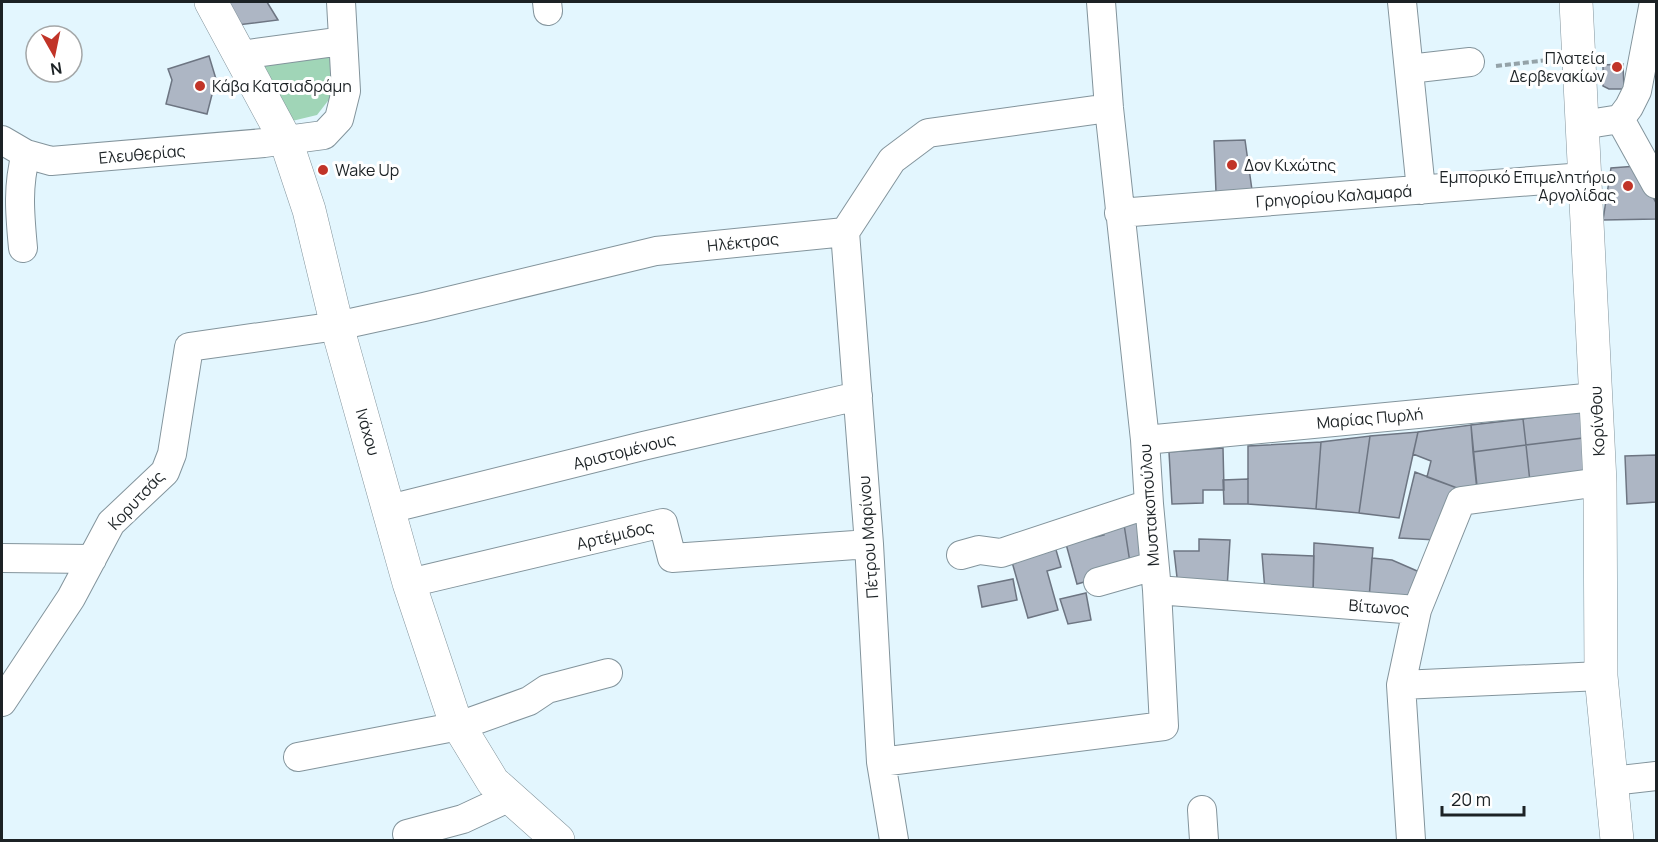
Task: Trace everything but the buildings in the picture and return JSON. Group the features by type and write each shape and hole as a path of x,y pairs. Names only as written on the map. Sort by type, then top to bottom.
{"main road":[{"name":"Ινάχου","path":"211,2 286,141 309,210 337,326 409,583 454,718 493,782 558,840"},
{"name":"Κορίνθου","path":"1576,2 1600,482 1601,676 1617,840"}],"street":[{"name":"Ελευθερίας","path":"2,140 26,154 51,161 286,141 324,135 339,119 346,91 340,2"},
{"name":"Μυστακοπούλου","path":"881,762 1164,726 1145,440 1119,213 1101,2"},
{"path":"1402,2 1421,190"},
{"path":"1582,125 1620,119 1629,107 1637,91 1654,2"},
{"path":"241,55 343,41"},
{"path":"1409,69 1470,62"},
{"path":"844,232 892,160 928,133 1109,108"},
{"path":"1620,119 1656,184"},
{"path":"22,248 11,219 19,194 26,154"},
{"name":"Γρηγορίου Καλαμαρά","path":"1119,213 1584,177"},
{"name":"Ηλέκτρας","path":"337,326 656,251 844,232"},
{"name":"Πέτρου Μαρίνου","path":"844,232 869,544 881,762 894,840"},
{"name":"Κορυτσάς","path":"2,702 71,598 111,523 165,472 172,454 189,347 337,326"},
{"name":"Αριστομένους","path":"389,509 858,396"},
{"name":"Μαρίας Πυρλή","path":"1145,440 1596,397"},
{"name":"Βίτωνος","path":"1155,578 1417,610 1461,501 1600,482"},
{"path":"961,555 979,550 1001,553 1149,504"},
{"name":"Αρτέμιδος","path":"409,583 663,523 672,558 869,544"},
{"path":"2,558 92,559"},
{"path":"1098,582 1155,578"},
{"path":"1411,840 1401,685 1417,610"},
{"path":"298,757 459,726 529,701 547,689 608,673"},
{"path":"1401,685 1601,676"},
{"path":"1612,781 1656,776"},
{"path":"407,834 463,819 510,797"},
{"path":"1202,810 1204,840"}],"path":[{"path":"1470,62 1474,69 1580,56"}],"green space":[{"path":"335,47 331,97 317,115 292,121 253,57"}],"place":[{"name":"Πλατεία Δερβενακίων","path":"1617,67"},
{"name":"Κάβα Κατσιαδράμη","path":"200,86"},
{"name":"Δον Κιχώτης","path":"1232,165"},
{"name":"Wake Up","path":"323,170"},
{"name":"Εμπορικό Επιμελητήριο Αργολίδας","path":"1628,186"}]}
